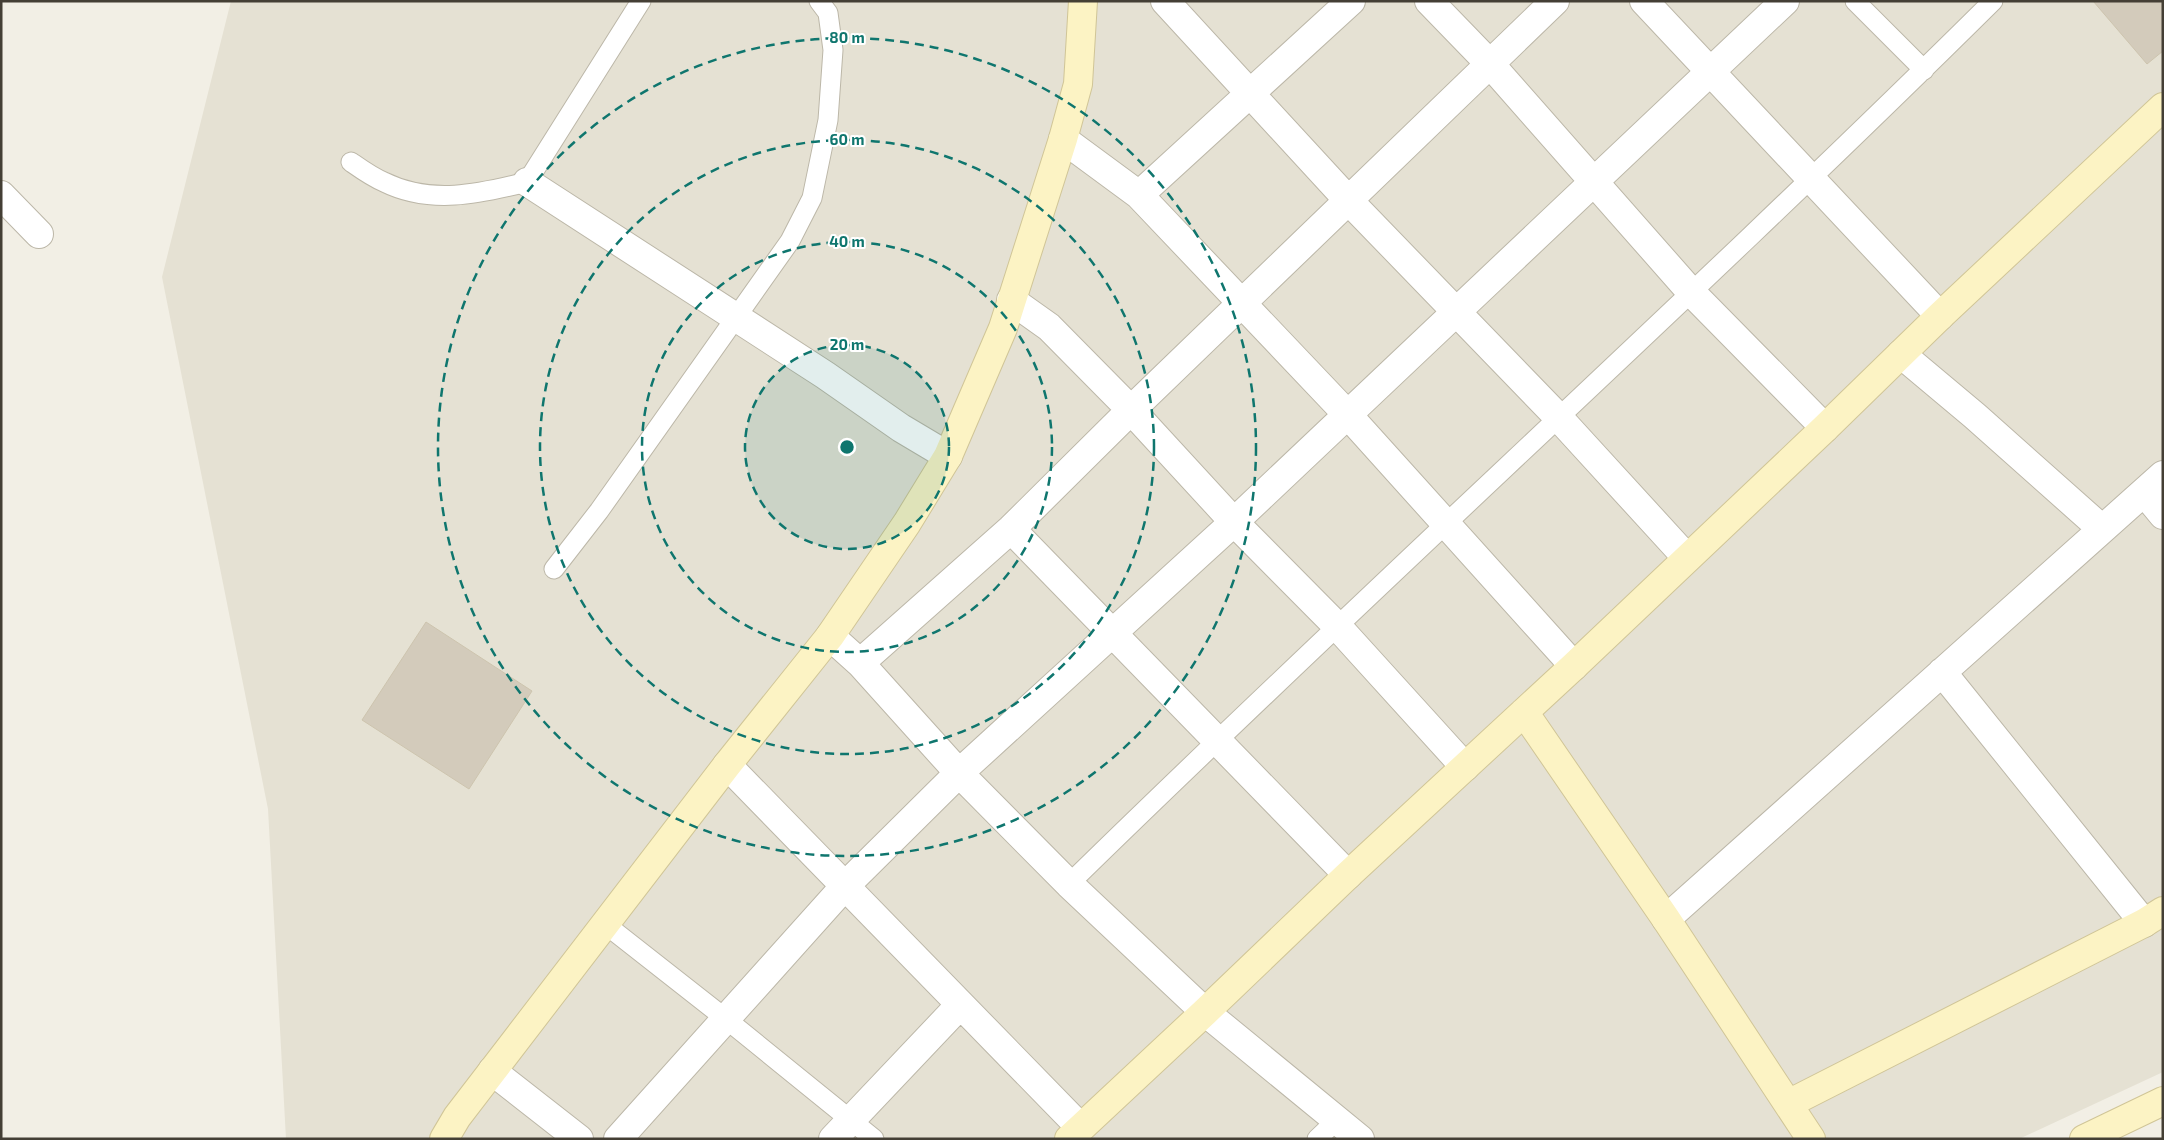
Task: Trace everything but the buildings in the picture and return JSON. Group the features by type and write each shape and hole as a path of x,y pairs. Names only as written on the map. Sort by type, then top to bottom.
{"street":[{"path":"444,1139 457,1117 492,1071 727,765 830,636 907,523 948,456 1003,328 1063,139 1078,84 1083,1"},
{"path":"1165,1 1349,201 1559,418 1687,558"},
{"path":"1139,195 1351,1"},
{"path":"1429,1 1491,65 1691,292 1825,428"},
{"path":"860,663 1011,528 1555,1"},
{"path":"1644,1 1940,316"},
{"path":"618,1139 844,887 959,773 1234,522 1786,1"},
{"path":"727,765 960,1005 1075,1133 1348,875 1574,666 2163,106"},
{"path":"1063,139 1139,195 1347,414 1574,666"},
{"path":"527,182 825,375 901,428 948,456"},
{"path":"1,196 39,234"},
{"path":"1011,300 1049,327 1131,410 1234,522 1338,627 1466,766"},
{"path":"1901,354 1975,416 2102,529"},
{"path":"1666,919 2153,483 2163,515"},
{"path":"1011,528 1348,875"},
{"path":"830,636 860,663 959,773 1069,884 1205,1012 1360,1139"},
{"path":"1788,1104 2153,917 1942,672"},
{"path":"1524,712 1666,919 1811,1139"},
{"path":"833,1139 960,1005"},
{"path":"492,1071 579,1139"},
{"path":"2084,1139 2163,1101"}],"lane":[{"path":"351,162 384,182 405,190 427,195 481,194 527,182 641,1"},
{"path":"554,569 599,511 790,242 812,198 828,120 834,50 828,13 819,1"},
{"path":"1854,1 1924,70"},
{"path":"1069,884 1216,740 1811,179 1993,1"},
{"path":"605,924 852,1119 874,1139"},
{"path":"1317,1139 1337,1120"}],"shaded area":[{"path":"231,1 2163,1 2163,1072 2019,1139 286,1139 268,809 162,277"}]}
